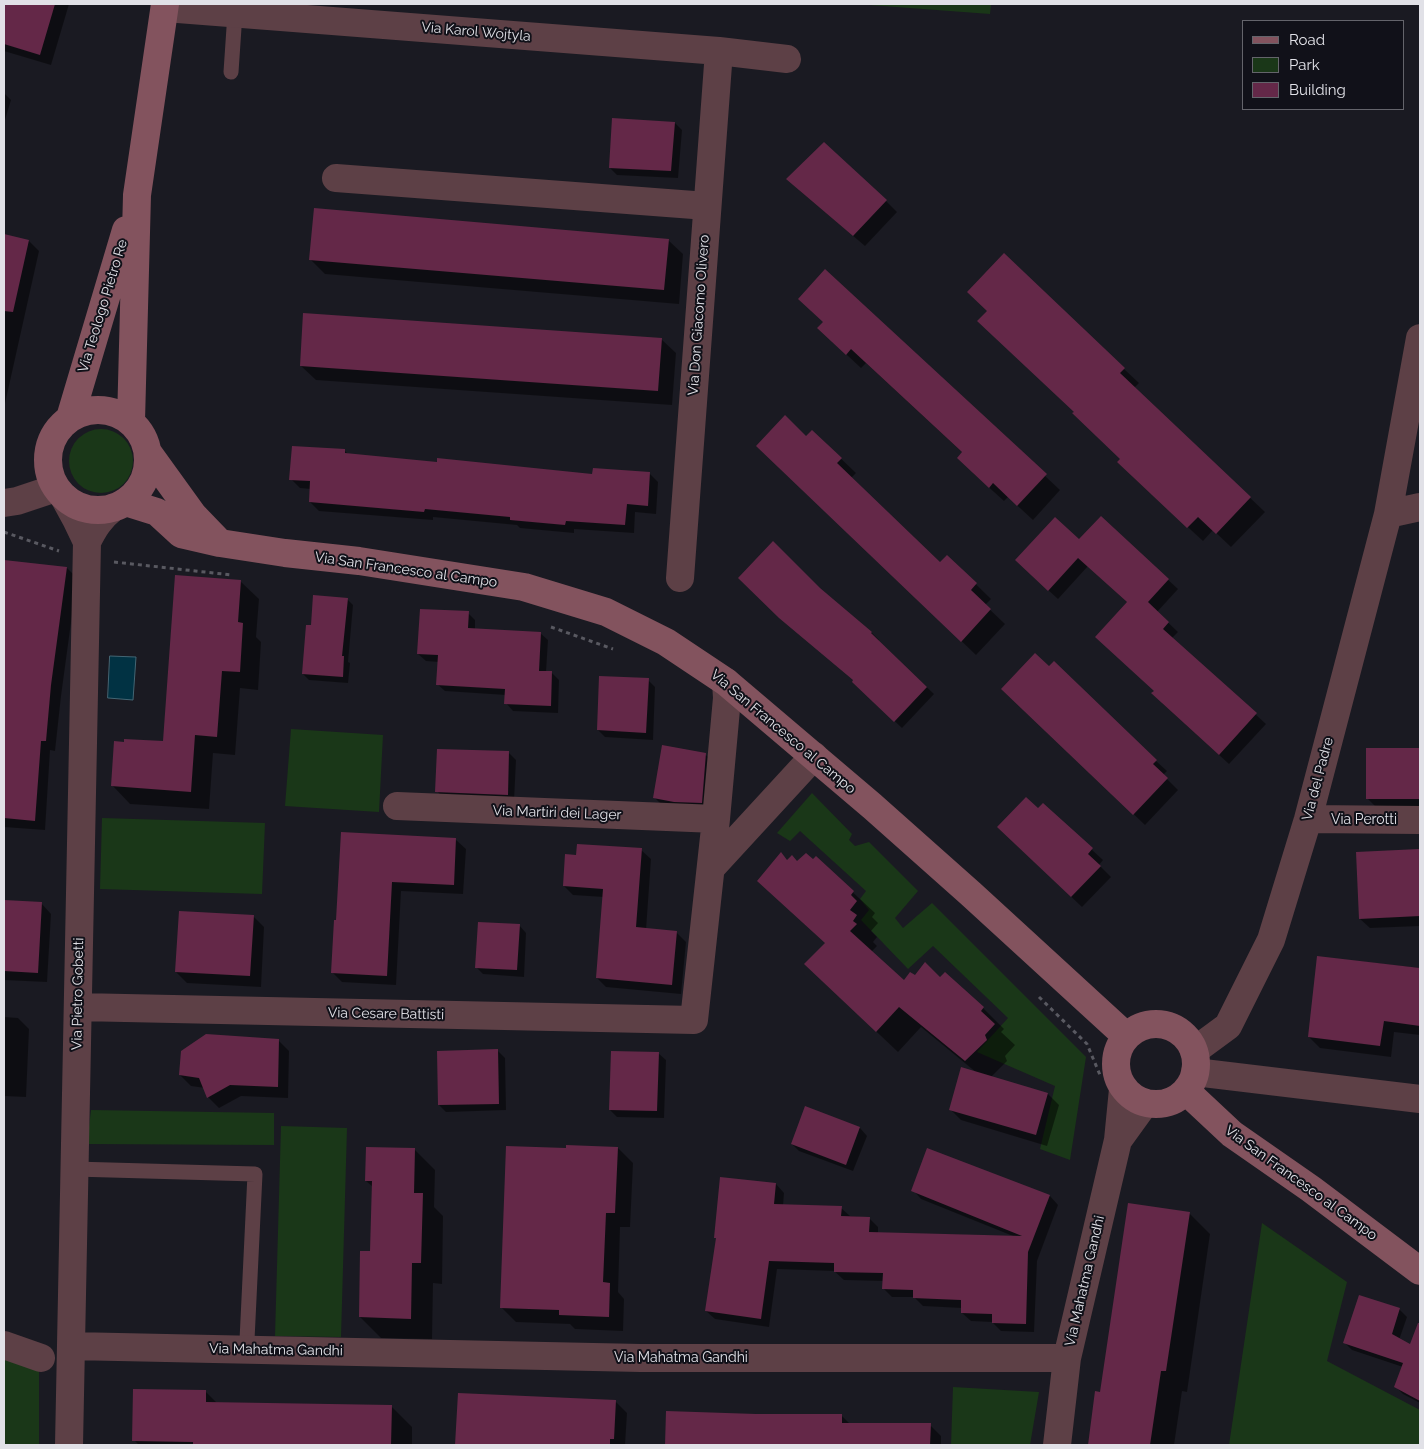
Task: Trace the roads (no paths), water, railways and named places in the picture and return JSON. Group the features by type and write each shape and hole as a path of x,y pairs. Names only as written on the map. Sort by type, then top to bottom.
{"street":[{"name":"Via Karol Wojtyla","path":"165,6 235,13 284,10 787,58"},
{"name":"Via Teologo Pietro Re","path":"131,421 137,195 165,6"},
{"name":"Via Don Giacomo Olivero","path":"680,578 719,52"},
{"path":"336,178 708,206"},
{"name":"Via Teologo Pietro Re","path":"70,418 137,195"},
{"name":"Via del Padre","path":"1192,1072 1228,1026 1271,940 1308,820 1388,514 1420,338"},
{"path":"149,454 148,468 144,481 136,493 119,505 95,510 78,506 60,492 50,474 48,458 51,442 58,429 70,418 84,411 100,409 117,412 131,421 143,436 149,454 193,515 220,543"},
{"path":"4,503 60,492"},
{"name":"Via Pietro Gobetti","path":"60,492 76,519 80,551 78,1007 69,1445"},
{"name":"Via Pietro Gobetti","path":"80,551 94,526 103,516 119,505"},
{"name":"Via San Francesco al Campo","path":"119,505 157,512 181,534 220,543 359,561 524,587 606,612 666,642 726,682 814,756 971,894 1126,1036"},
{"path":"1388,514 1420,507"},
{"path":"711,868 727,698 726,682"},
{"path":"711,868 814,756"},
{"name":"Via Martiri dei Lager","path":"397,806 716,819"},
{"name":"Via Perotti","path":"1308,820 1420,820"},
{"name":"Via Cesare Battisti","path":"78,1007 694,1020 711,868"},
{"path":"1165,1024 1178,1030 1188,1039 1192,1072 1177,1098 1167,1103 1156,1104 1123,1090 1115,1067 1116,1056 1126,1036 1137,1027 1165,1024"},
{"path":"1192,1072 1420,1099"},
{"name":"Via San Francesco al Campo","path":"1192,1072 1232,1134 1311,1189 1420,1271"},
{"name":"Via Mahatma Gandhi","path":"71,1346 641,1358 1068,1358 1118,1140 1123,1090"},
{"path":"4,1345 42,1358"},
{"path":"1057,1445 1068,1358"}],"lane":[{"path":"231,72 235,13"},
{"path":"74,1169 255,1174 248,1350"}],"water":[{"path":"110,656 136,657 133,700 108,698"}]}
